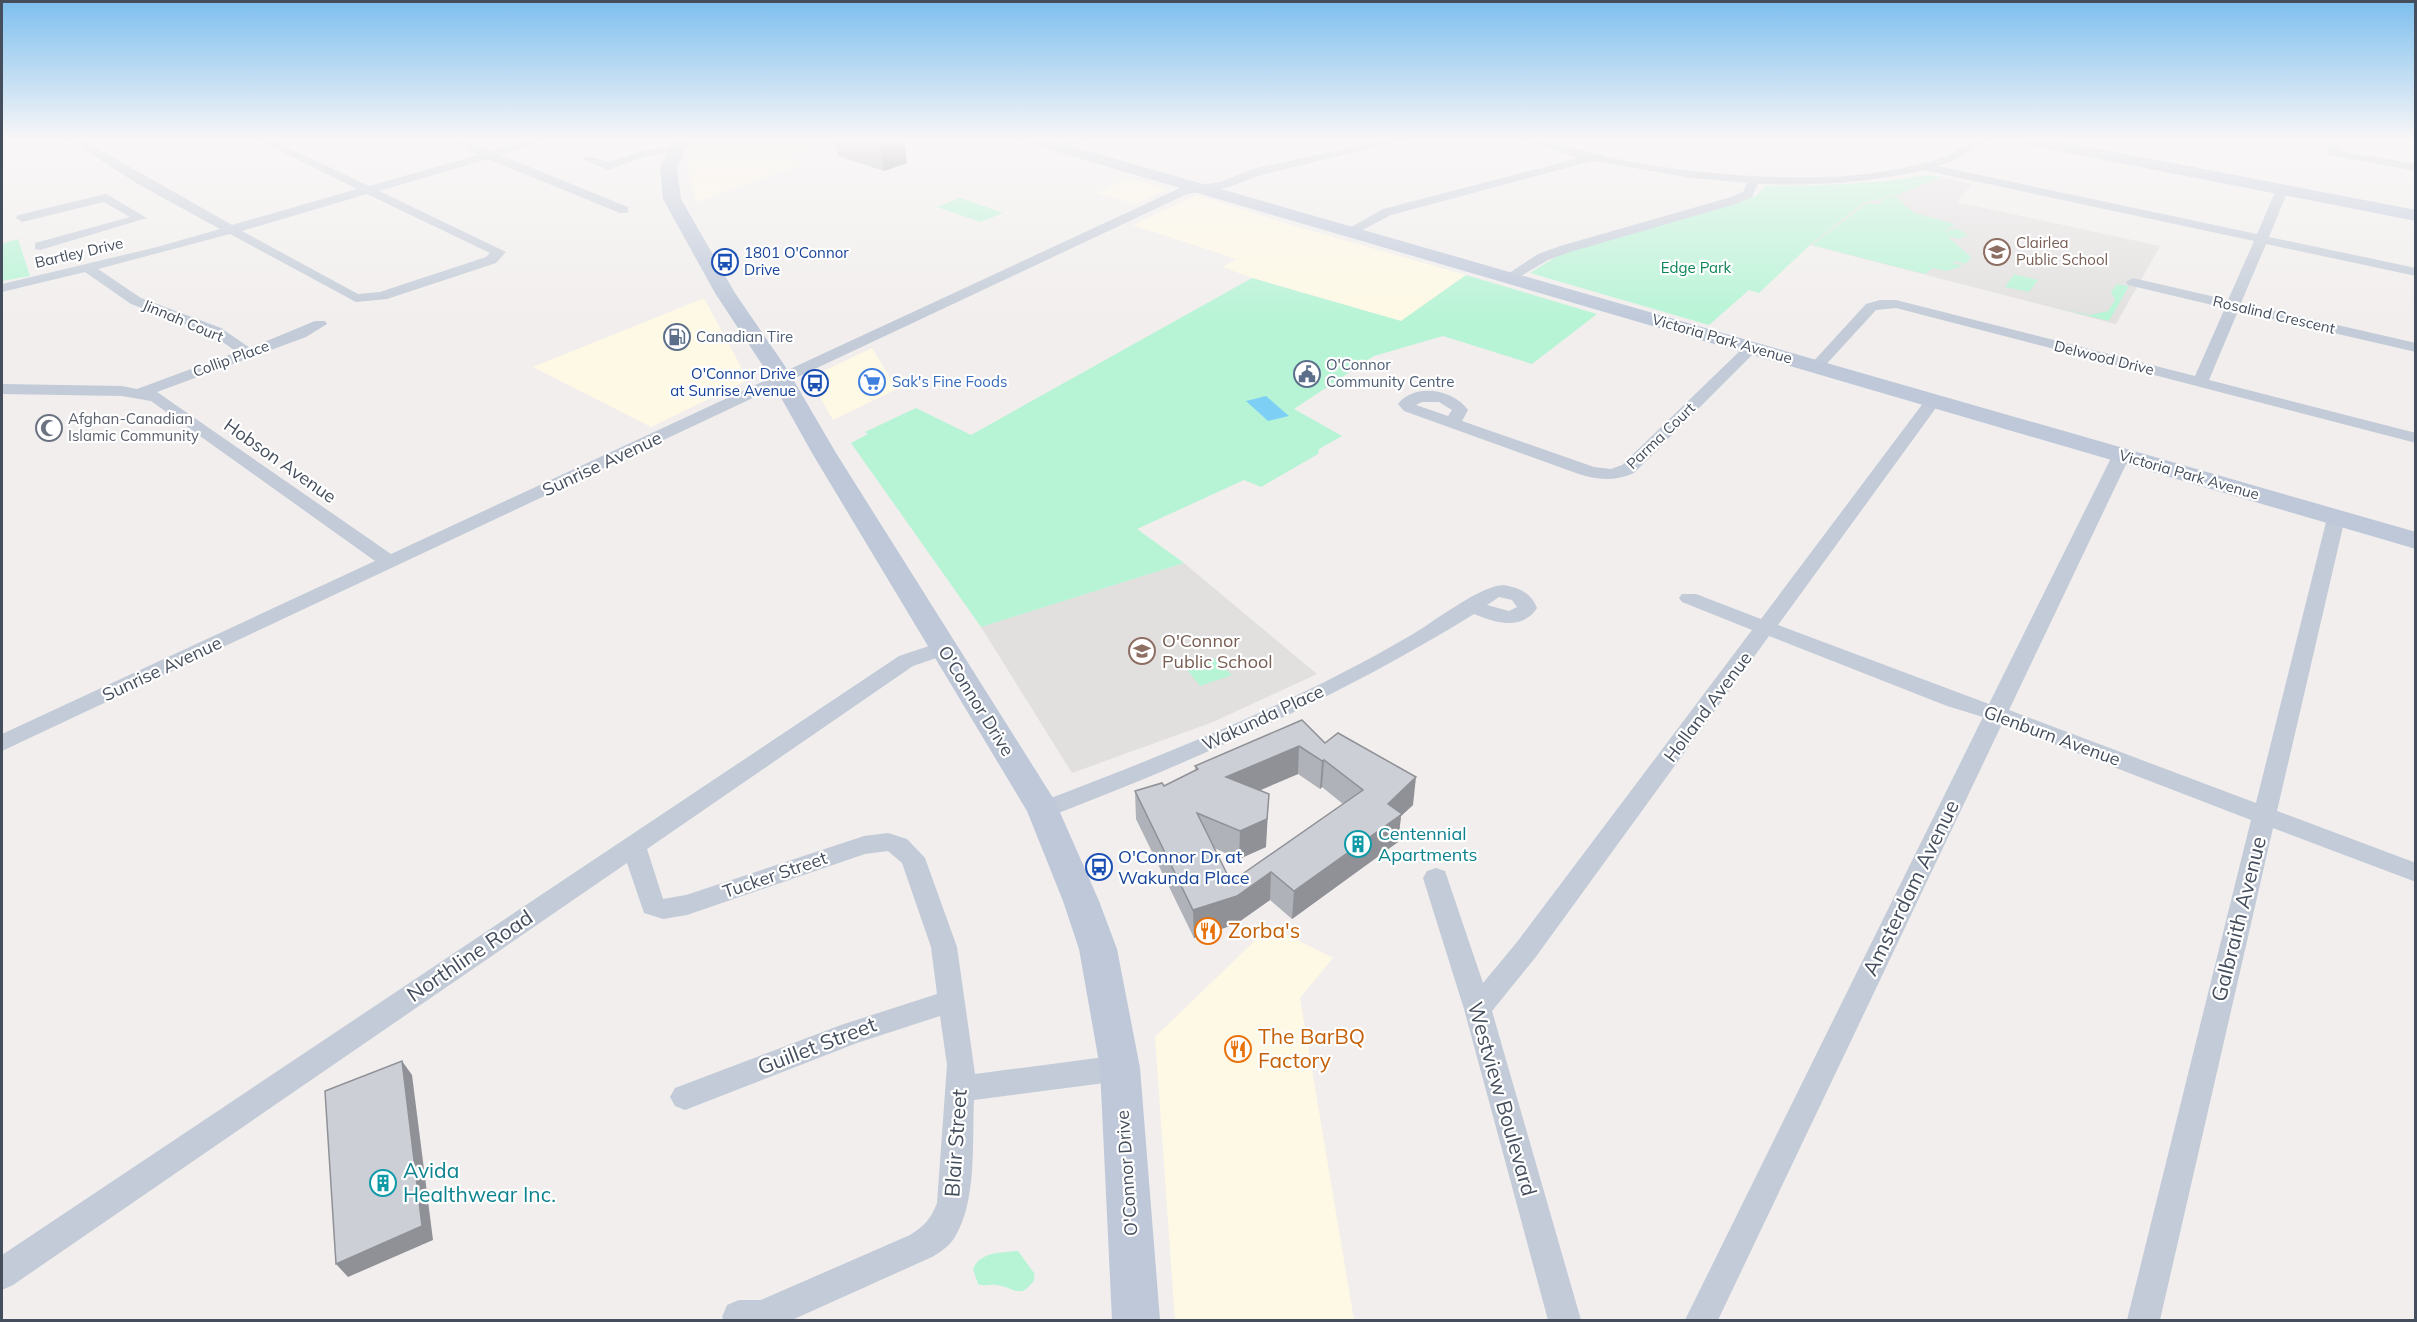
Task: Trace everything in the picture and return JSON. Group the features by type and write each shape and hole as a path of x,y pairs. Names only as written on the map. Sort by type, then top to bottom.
{"main road":[{"name":"O'Connor Drive","path":"673,201 725,293 782,379 1043,810 1098,949 1120,1068 1136,1320"},
{"name":"Victoria Park Avenue","path":"1245,201 2415,541"},
{"path":"2337,201 2415,216"}],"street":[{"path":"50,278 40,246 26,224 98,201"},
{"path":"40,246 141,218 111,201"},
{"path":"178,201 353,297 369,299 491,260 499,252 390,201"},
{"name":"Bartley Drive","path":"2,288 50,278 233,230 331,201"},
{"path":"601,201 624,210"},
{"name":"Sunrise Avenue","path":"2,743 1164,201"},
{"path":"1350,231 1387,212 1431,201"},
{"path":"1511,278 1543,257 1565,249 1733,201"},
{"path":"2079,201 2415,272"},
{"path":"2200,382 2277,201"},
{"name":"Jinnah Court","path":"89,268 136,301 216,331 248,353"},
{"name":"Rosalind Crescent","path":"2133,282 2415,348"},
{"name":"Delwood Drive","path":"1816,367 1870,307 1888,304 2415,438"},
{"name":"Collip Place","path":"141,393 301,334 320,324"},
{"name":"Parma Court","path":"1452,423 1594,473 1616,475 1628,469 1751,348"},
{"name":"Hobson Avenue","path":"2,389 141,393 164,402 391,563"},
{"name":"Holland Avenue","path":"1478,1009 1533,940 1767,628 1933,401"},
{"name":"Amsterdam Avenue","path":"1701,1320 2121,456"},
{"name":"Galbraith Avenue","path":"2143,1320 2336,518"},
{"name":"Glenburn Avenue","path":"1689,598 1955,701 1995,713 2415,873"},
{"name":"Wakunda Place","path":"1043,810 1186,754 1271,716 1358,673 1474,607"},
{"name":"Northline Road","path":"2,1274 906,662 944,648"},
{"name":"Tucker Street","path":"634,846 653,906 674,909 864,846 888,842 898,845"},
{"name":"Blair Street","path":"739,1317 749,1319 762,1317 921,1246 936,1236 945,1225 953,1203 961,1065 944,947 913,858 898,845"},
{"name":"Westview Boulevard","path":"1436,878 1478,1009 1564,1320"},
{"name":"Guillet Street","path":"685,1097 851,1033 950,1001"},
{"path":"960,1089 1120,1068"}],"shaded area":[{"path":"1124,201 1143,201 1136,204"},
{"path":"1185,201 1215,201 1466,275 1401,321 1252,278 1223,267 1236,259 1133,225"},
{"name":"Clairlea Public School","path":"1958,201 2160,246 2116,324 1810,245 1865,202"},
{"path":"704,298 748,380 651,427 533,367"},
{"path":"872,348 897,389 833,420 809,378"},
{"name":"O'Connor Public School","path":"1184,563 1317,674 1213,722 1072,773 981,627"},
{"path":"1270,926 1333,958 1300,998 1354,1320 1175,1320 1155,1037"}],"green space":[{"path":"953,201 968,201 1003,213 981,222 937,207"},
{"name":"Edge Park","path":"1744,201 1871,201 1865,202 1810,245 1759,293 1749,290 1709,325 1530,273 1559,255"},
{"path":"1877,201 1900,201 1914,213 1955,224 1944,232 1956,228 1968,235 1959,239 1947,236 1971,257 1966,264 1955,261 1953,263 1963,266 1947,271 1933,268 1925,274 1812,245 1867,203 1882,204 1883,202"},
{"path":"18,239 30,276 2,281 2,244"},
{"path":"2014,274 2038,280 2029,292 2005,287"},
{"path":"1466,275 1597,314 1532,364 1443,336 1374,356 1294,409 1342,436 1319,449 1318,454 1261,487 1244,480 1137,529 1184,563 981,627 851,443 868,434 865,432 916,408 971,435 1252,278 1401,321"},
{"path":"2117,284 2129,286 2109,321 2062,309 2090,315 2108,311 2115,300 2111,292"},
{"path":"1214,658 1232,675 1200,686 1185,667"},
{"path":"1018,1251 1034,1273 1034,1281 1026,1289 1018,1291 997,1285 978,1284 973,1269 981,1259 992,1254"}],"water":[{"path":"1266,396 1289,416 1268,421 1246,401"}],"building":[{"path":"1302,720 1325,743 1338,733 1416,777 1388,804 1402,814 1294,891 1271,872 1237,896 1193,910 1135,791 1162,783 1164,786 1198,769 1195,766","holes":["1299,746 1322,761 1324,760 1363,790 1231,882 1197,813 1240,831 1267,819 1269,794 1226,777"]},
{"name":"Avida Healthwear Inc.","path":"402,1061 422,1226 336,1264 325,1091"}],"place":[{"name":"Clairlea Public School","path":"1997,252"},
{"name":"1801 O'Connor Drive","path":"725,262"},
{"name":"Canadian Tire","path":"677,337"},
{"name":"O'Connor Community Centre","path":"1307,374"},
{"name":"Sak's Fine Foods","path":"872,382"},
{"name":"O'Connor Drive at Sunrise Avenue","path":"815,383"},
{"name":"Afghan-Canadian Islamic Community","path":"49,428"},
{"name":"O'Connor Public School","path":"1142,651"},
{"name":"Centennial Apartments","path":"1358,844"},
{"name":"O'Connor Dr at Wakunda Place","path":"1099,867"},
{"name":"Zorba's","path":"1208,931"},
{"name":"The BarBQ Factory","path":"1238,1049"},
{"name":"Avida Healthwear Inc.","path":"383,1183"}]}
